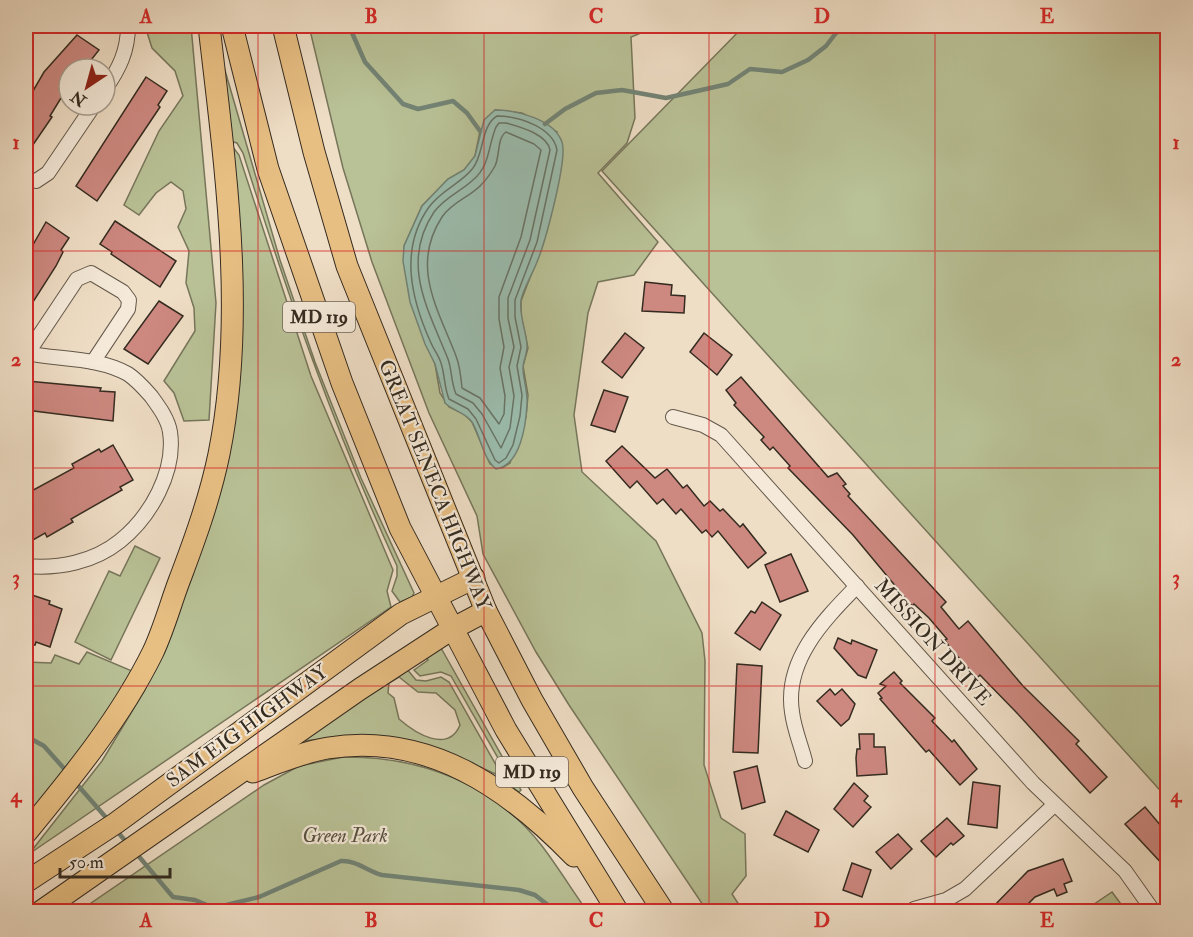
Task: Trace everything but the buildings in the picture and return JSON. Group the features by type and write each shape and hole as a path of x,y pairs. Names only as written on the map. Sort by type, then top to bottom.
{"main road":[{"path":"26,833 93,751 153,652 191,549 219,456 228,395 232,293 223,156 209,26"},
{"name":"GREAT SENECA HIGHWAY","path":"232,26 268,169 338,372 400,528 506,730 618,912"},
{"name":"GREAT SENECA HIGHWAY","path":"284,26 314,152 346,266 486,611 532,700 583,788 664,912"},
{"name":"SAM EIG HIGHWAY","path":"26,882 112,825 401,614 474,578"},
{"name":"SAM EIG HIGHWAY","path":"40,912 227,781 452,629 486,611"},
{"path":"227,781 327,748 372,746 420,753 472,774 504,793 537,820 600,884"}],"street":[{"path":"117,69 123,59 128,26"},
{"path":"26,179 36,181 48,173 86,117"},
{"path":"26,566 44,568 80,561 99,554 120,541 140,522 157,497 166,472 170,433 159,406 131,376 115,367 26,353 77,279 91,273 123,292 129,300 128,309 93,363"},
{"name":"MISSION DRIVE","path":"673,417 703,424 721,435 1054,805 1125,872 1154,912"},
{"path":"805,761 792,712 791,696 797,668 805,647 818,627 857,586"},
{"path":"914,909 946,900 965,889 1054,805"}],"green space":[{"path":"145,26 191,26 216,303 209,420 184,421 174,393 164,381 195,331 194,308 186,283 189,251 178,227 186,209 183,191 171,182 156,193 139,215 124,205 159,131 183,96 175,71 152,48"},
{"path":"309,26 658,26 631,37 635,118 627,143 598,173 658,242 634,275 598,282 588,313 574,415 582,472 656,541 702,633 705,661 704,765 721,818 745,834 746,876 732,894 743,911 707,911 569,705 536,652 483,554 477,516 429,413 372,262 343,168","holes":["495,110 522,113 557,132 543,244 521,301 521,316 528,348 523,366 528,395 526,417 510,463 502,468 490,464 472,422 464,414 449,407 440,393 435,364 418,323 404,246 422,206 448,179 464,170 475,156 480,131"]},
{"path":"744,26 1167,26 1167,798 602,171"},
{"path":"224,67 280,260 315,362 361,478 414,593 412,597 400,602 392,591 397,576 397,566 353,464 313,362 243,153 237,143 226,140"},
{"path":"232,146 239,155 311,376 393,570 387,591 391,607 29,854 102,761 145,690 193,575 219,483"},
{"path":"135,546 160,558 111,660 75,642 109,571 120,576"},
{"path":"441,648 521,790 519,792 502,780 506,772 451,676 441,672 420,676 414,670 428,660 425,655"},
{"path":"87,652 132,671 118,697 26,824 26,662 51,663 55,655 79,664"},
{"path":"406,668 416,680 426,681 441,677 449,682 500,772 498,775 437,748 333,738 303,741","holes":["399,677 418,692 436,693 455,710 460,725 455,734 440,740 431,738 422,735 399,719 394,698 388,693 389,683"]},
{"name":"Green Park","path":"343,757 372,758 427,768 478,790 523,824 548,854 587,911 78,912 264,785 299,766"},
{"path":"1112,892 1126,911 1084,911"}],"water":[{"path":"495,110 523,114 543,122 558,134 563,151 559,182 545,238 521,300 527,348 523,368 527,399 523,432 517,452 504,466 496,469 488,460 472,422 445,403 435,364 410,302 403,261 404,246 422,206 448,179 464,170 475,156 484,120"}],"waterway":[{"path":"349,26 365,62 403,104 418,109 453,101 467,113 480,131"},
{"path":"545,124 565,109 596,93 622,90 666,98 728,84 750,69 782,72 808,60 826,46 836,33 847,26 853,32 864,26"},
{"path":"26,736 44,746 68,773"},
{"path":"75,782 109,821"},
{"path":"116,830 128,844"},
{"path":"136,853 173,897 195,900 214,908 259,897 341,861 346,861 382,875 519,890 535,895 557,912"}]}
